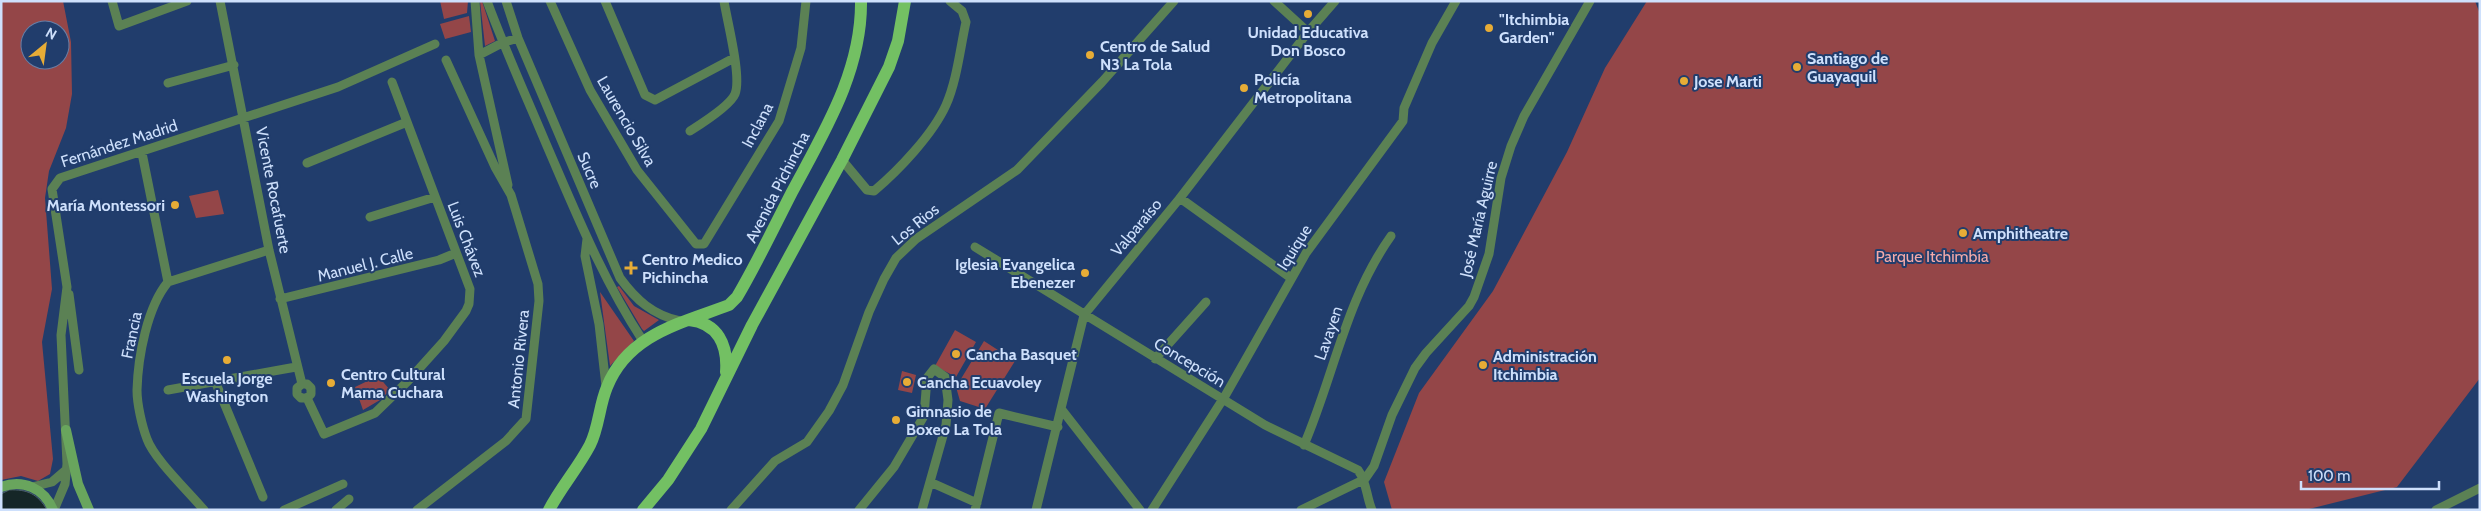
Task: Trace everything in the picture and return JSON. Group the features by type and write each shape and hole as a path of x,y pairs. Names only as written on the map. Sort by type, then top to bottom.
{"main road":[{"name":"Avenida Pichincha","path":"549,510 590,444 606,389 614,372 642,341 684,321 729,304 743,288 834,112 854,61 861,19 861,1"},
{"path":"643,510 668,480 701,429 785,262 842,160 889,67 898,41 905,1"},
{"path":"684,321 708,326 720,336 725,351 726,377"},
{"path":"66,430 78,484 90,510"},
{"path":"1,487 18,484 32,487 44,495 53,510"}],"street":[{"path":"112,1 119,26 187,1"},
{"name":"Vicente Rocafuerte","path":"220,1 269,250 296,367 302,384 297,388 297,394 301,398 307,398 324,434"},
{"name":"Antonio Rivera","path":"417,510 506,441 526,419 539,301 538,284 511,195 479,55 475,1"},
{"name":"Sucre","path":"487,1 502,43 587,239 618,302 642,341"},
{"name":"Sucre","path":"506,1 518,38 620,277 642,305 663,316 684,321"},
{"name":"Laurencio Silva","path":"550,1 590,90 637,170 696,244"},
{"path":"605,1 645,94 654,100 734,58"},
{"path":"690,131 711,117 734,95 737,84 724,1"},
{"name":"Inclana","path":"696,244 704,244 780,121 801,48 806,1"},
{"path":"842,160 867,190 874,191 895,171 922,140 946,106 966,22 962,11 950,1"},
{"name":"Los Rios","path":"731,510 775,461 807,442 829,411 843,385 869,312 896,258 919,237 1016,170 1102,82 1174,1"},
{"path":"1274,1 1308,32"},
{"name":"Valparaíso","path":"1036,510 1058,428 1084,315 1180,198 1308,32 1335,1"},
{"name":"Iquique","path":"1152,510 1222,400 1306,252 1403,121 1404,108 1428,51 1456,1"},
{"name":"José María Aguirre","path":"1365,479 1374,466 1392,415 1415,368 1426,353 1469,306 1474,297 1489,254 1501,178 1511,146 1524,116 1590,1"},
{"path":"479,55 502,43 518,38"},
{"name":"Fernández Madrid","path":"53,510 65,484 66,469 61,335 67,287 52,189 56,182 60,178 142,153 244,117 338,87 435,44"},
{"name":"Antonio Rivera","path":"446,60 495,167 511,195"},
{"path":"168,83 234,65"},
{"name":"Luis Chávez","path":"324,434 375,413 408,381 444,341 469,304 470,289 392,82"},
{"path":"307,163 407,122"},
{"path":"142,153 168,282 269,250"},
{"path":"370,217 435,197"},
{"path":"1180,198 1291,278"},
{"name":"Lavayen","path":"1304,445 1325,391 1349,316 1363,282 1391,236"},
{"name":"Sucre","path":"587,239 585,256 599,324 606,389"},
{"name":"Concepción","path":"975,247 1222,400 1304,445 1355,468 1365,479"},
{"name":"Manuel J. Calle","path":"280,299 420,265 456,253"},
{"name":"Francia","path":"168,282 160,292 152,310 141,358 137,392 147,439 154,451 204,510"},
{"path":"67,287 71,299 79,370"},
{"path":"1155,359 1206,302"},
{"path":"168,390 296,367"},
{"path":"859,510 894,467 924,416 927,378 934,370 945,377 948,400 946,425 922,510"},
{"path":"215,381 263,497"},
{"path":"1062,410 1140,510"},
{"path":"930,482 976,507 999,413 1058,428"},
{"path":"32,487 57,480 66,469"},
{"path":"1301,510 1365,479 1372,510"},
{"path":"284,510 342,484"},
{"path":"2436,510 2480,488"},
{"path":"336,510 349,499"}],"green space":[{"path":"1,1 63,1 67,20 20,20 20,70 70,70 70,37 72,94 66,128 49,171 45,198 52,289 42,342 53,459 50,474 38,481 21,476 1,480"},
{"path":"440,1 468,1 467,13 444,19"},
{"path":"480,1 482,1 495,41 485,46"},
{"name":"Parque Itchimbía","path":"1647,1 2475,1 2480,14 2480,378 2397,487 2305,510 1392,510 1384,482 1419,393 1493,291 1567,152 1605,68"},
{"path":"469,16 471,32 445,39 440,24"},
{"path":"218,190 224,214 196,218 189,196"},
{"path":"619,286 634,306 659,320 644,331 617,287"},
{"path":"600,292 634,341 610,366"},
{"name":"Cancha Basquet","path":"955,330 976,342 956,377 935,366"},
{"path":"984,341 1015,361 985,409 960,401 956,387"},
{"name":"Cancha Ecuavoley","path":"902,371 916,375 912,393 898,390"},
{"path":"378,376 390,390 380,400 363,410 355,387"}],"shaded area":[{"path":"9,490 21,490 36,496 47,510 1,510 1,494"}],"place":[{"name":"Unidad Educativa Don Bosco","path":"1308,14"},
{"name":"\"Itchimbia Garden\"","path":"1489,28"},
{"name":"Centro de Salud N3 La Tola","path":"1090,55"},
{"name":"Santiago de Guayaquil","path":"1797,67"},
{"name":"Jose Marti","path":"1684,81"},
{"name":"Policía Metropolitana","path":"1244,88"},
{"name":"María Montessori","path":"175,205"},
{"name":"Amphitheatre","path":"1963,233"},
{"name":"Centro Medico Pichincha","path":"631,268"},
{"name":"Iglesia Evangelica Ebenezer","path":"1085,273"},
{"name":"Cancha Basquet","path":"956,354"},
{"name":"Escuela Jorge Washington","path":"227,360"},
{"name":"Administración Itchimbia","path":"1483,365"},
{"name":"Cancha Ecuavoley","path":"907,382"},
{"name":"Centro Cultural Mama Cuchara","path":"331,383"},
{"name":"Gimnasio de Boxeo La Tola","path":"896,420"}]}
